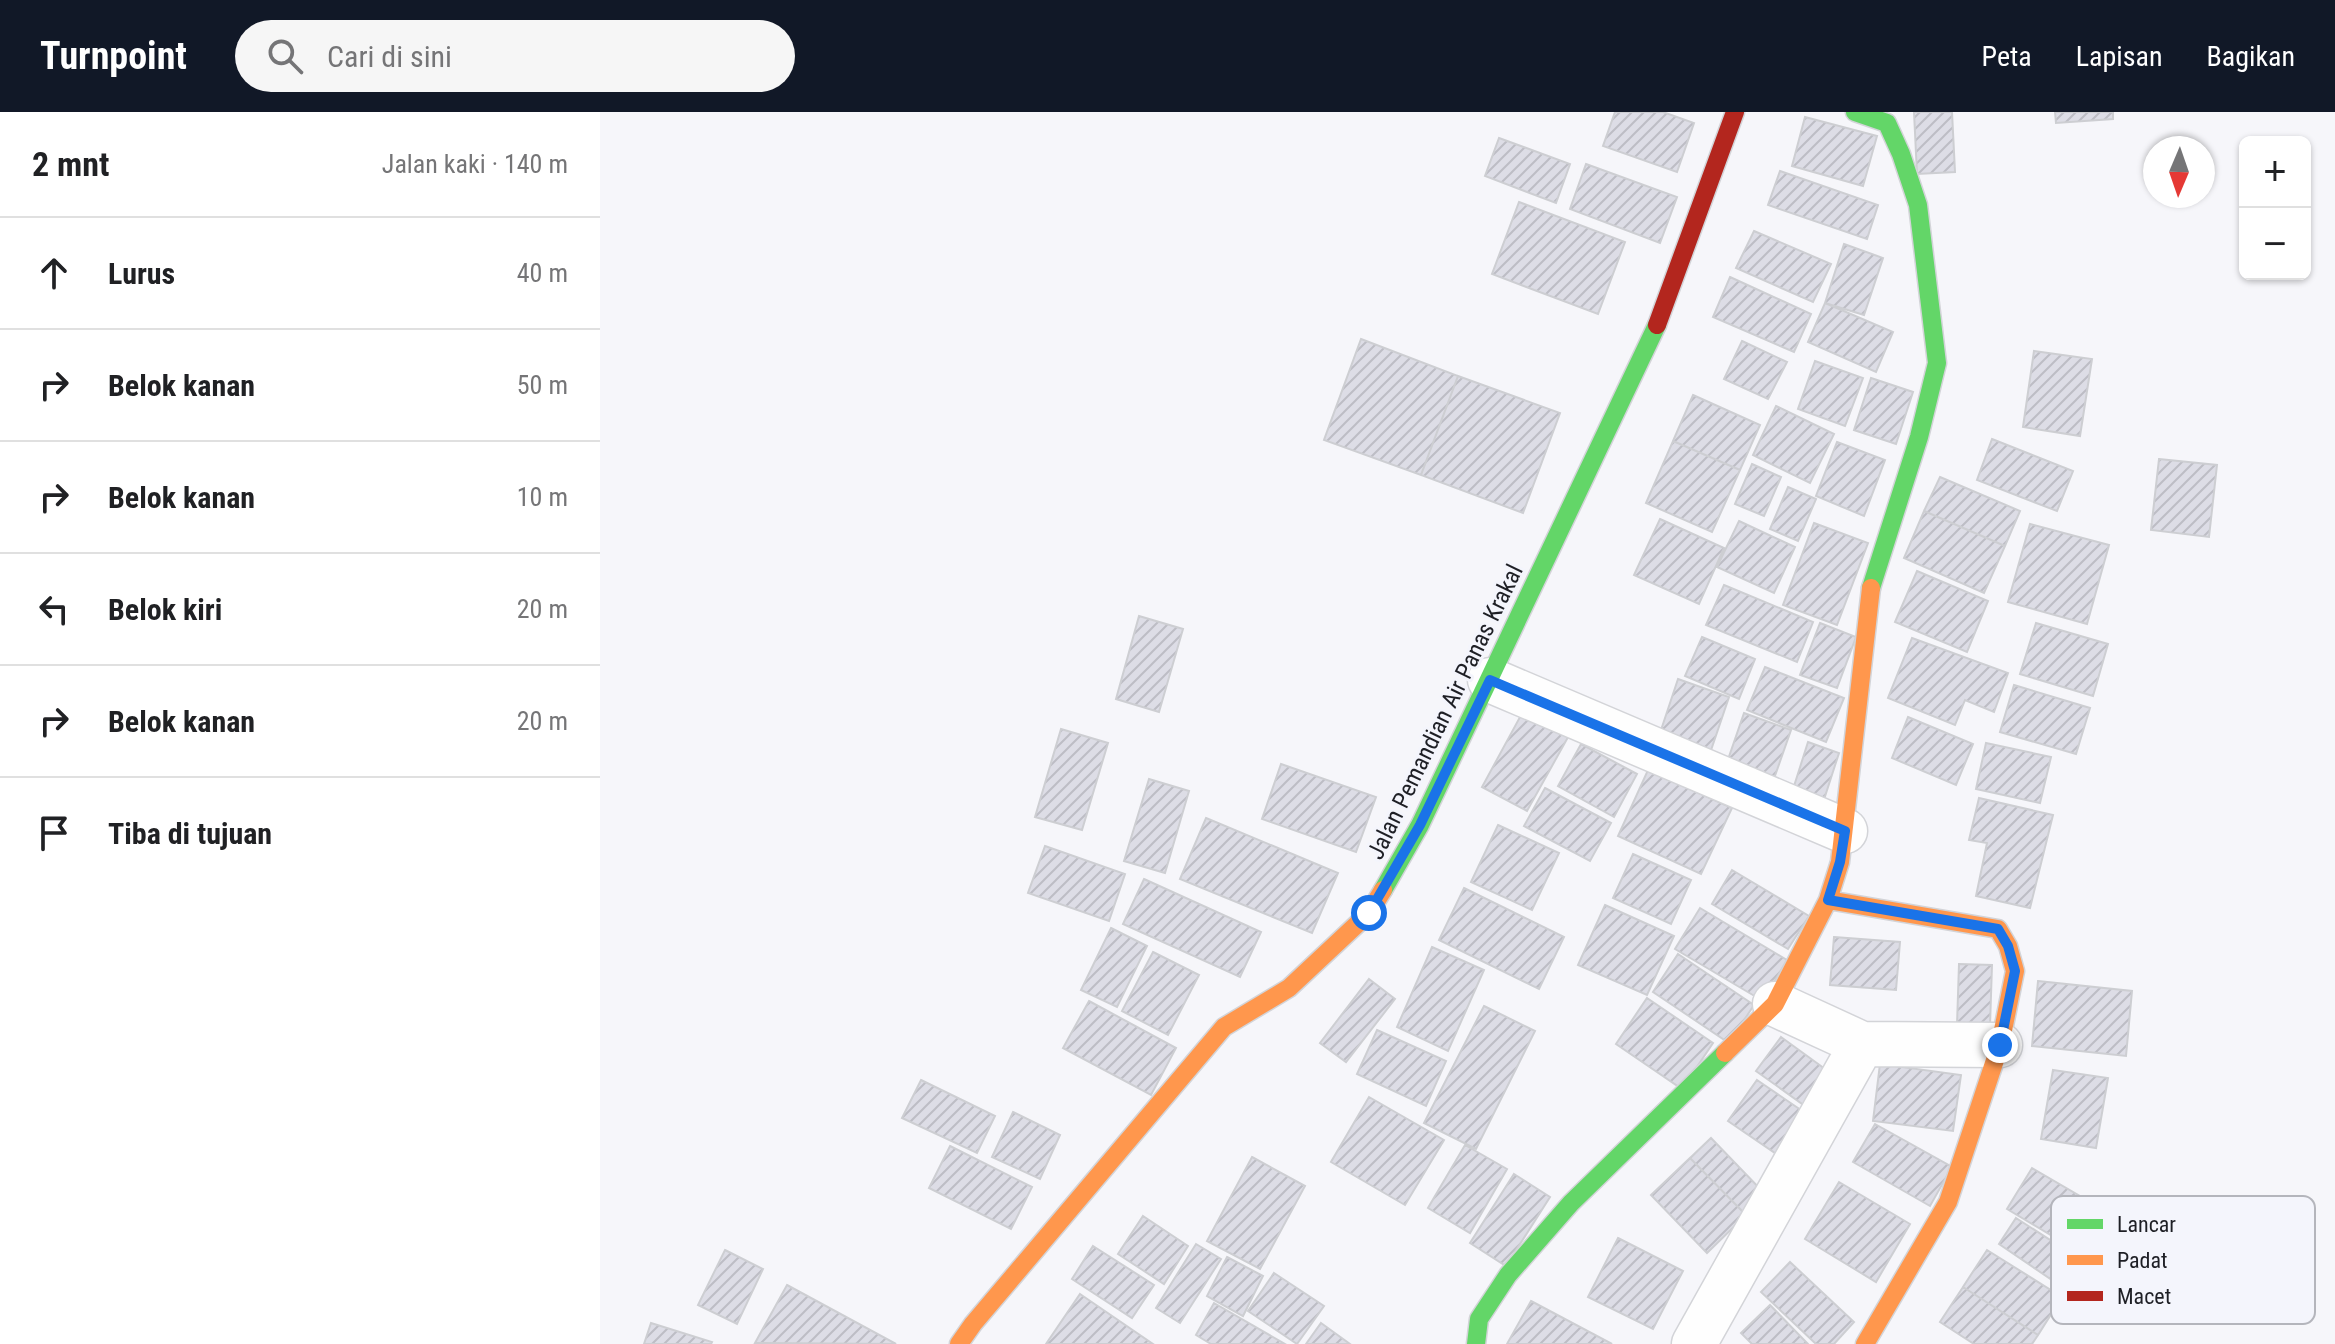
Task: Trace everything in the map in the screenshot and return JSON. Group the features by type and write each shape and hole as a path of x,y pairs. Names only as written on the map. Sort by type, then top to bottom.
{"street":[{"name":"Jalan Pemandian Air Panas Krakal","path":"959,1344 1224,1027 1289,988 1369,913 1420,825 1665,308 1735,112"},
{"path":"1476,1344 1479,1319 1508,1275 1553,1224 1775,1004 1828,900 1840,862 1871,589 1919,437 1937,363 1918,205 1887,123 1855,112"},
{"path":"1490,680 1845,831"},
{"path":"1828,900 1998,929 2008,946 2015,971 2000,1045 1948,1202 1865,1344"},
{"path":"1775,1004 1862,1044 2000,1045"},
{"path":"1694,1344 1862,1044"}],"building":[{"path":"1615,112 1663,112 1694,123 1677,172 1603,146"},
{"path":"1914,112 1952,112 1955,172 1917,174"},
{"path":"2055,112 2113,112 2113,119 2056,123"},
{"path":"1805,117 1877,136 1863,186 1792,166"},
{"path":"1499,138 1570,164 1556,203 1485,176"},
{"path":"1586,164 1677,197 1660,243 1570,209"},
{"path":"1780,171 1878,205 1867,239 1768,205"},
{"path":"1519,202 1625,242 1598,314 1492,274"},
{"path":"1754,231 1831,264 1813,302 1736,268"},
{"path":"1844,244 1883,258 1864,315 1825,303"},
{"path":"1730,277 1811,314 1794,352 1713,317"},
{"path":"1825,303 1893,332 1876,372 1808,342"},
{"path":"1361,339 1458,376 1421,475 1324,440"},
{"path":"1742,341 1787,362 1768,399 1724,379"},
{"path":"2034,351 2092,359 2080,436 2023,427"},
{"path":"1815,361 1863,378 1845,426 1798,409"},
{"path":"1458,376 1560,413 1523,513 1421,475"},
{"path":"1871,378 1913,392 1896,444 1854,430"},
{"path":"1693,395 1760,425 1740,470 1673,441"},
{"path":"1776,406 1834,434 1810,483 1753,455"},
{"path":"1992,439 2073,471 2057,511 1977,480"},
{"path":"1673,441 1740,470 1712,532 1646,503"},
{"path":"1837,442 1885,460 1864,516 1816,496"},
{"path":"2159,459 2217,465 2209,537 2151,530"},
{"path":"1752,464 1781,477 1764,516 1735,504"},
{"path":"1940,477 2020,511 2005,546 1924,511"},
{"path":"1788,487 1816,499 1798,541 1770,529"},
{"path":"1924,511 2005,546 1984,593 1904,558"},
{"path":"1660,519 1724,548 1699,604 1634,575"},
{"path":"1739,521 1795,547 1774,593 1717,567"},
{"path":"1814,523 1868,543 1837,625 1783,605"},
{"path":"2030,524 2109,545 2087,624 2008,602"},
{"path":"1917,571 1988,601 1967,652 1895,622"},
{"path":"1724,585 1813,622 1797,662 1706,625"},
{"path":"1139,616 1183,629 1159,712 1116,699"},
{"path":"1820,623 1856,637 1837,688 1800,675"},
{"path":"2036,623 2108,644 2093,696 2020,674"},
{"path":"1702,637 1755,659 1739,699 1685,676"},
{"path":"1912,638 2008,673 1994,712 1965,700 1955,725 1888,698"},
{"path":"1765,667 1844,698 1826,742 1747,710"},
{"path":"1678,679 1729,697 1707,762 1656,745"},
{"path":"2014,685 2090,708 2076,754 2000,732"},
{"path":"1526,706 1572,730 1527,811 1482,787"},
{"path":"1744,713 1791,730 1769,793 1722,777"},
{"path":"1908,717 1973,744 1956,785 1892,758"},
{"path":"1061,729 1108,743 1082,830 1035,817"},
{"path":"1808,742 1839,753 1819,815 1788,805"},
{"path":"1986,743 2051,757 2040,803 1976,789"},
{"path":"1581,744 1637,774 1614,817 1558,786"},
{"path":"1281,764 1376,797 1356,852 1262,819"},
{"path":"1648,770 1732,808 1701,874 1618,836"},
{"path":"1149,779 1189,791 1165,873 1124,861"},
{"path":"1545,788 1611,823 1590,861 1524,826"},
{"path":"1979,798 2053,815 2030,908 1976,896 1987,843 1969,840"},
{"path":"1206,818 1338,873 1312,933 1180,879"},
{"path":"1498,825 1559,853 1532,910 1471,882"},
{"path":"1045,846 1125,874 1109,921 1028,893"},
{"path":"1633,854 1691,880 1671,924 1613,898"},
{"path":"1732,870 1809,916 1788,949 1712,904"},
{"path":"1144,879 1261,932 1240,977 1123,924"},
{"path":"1464,888 1564,937 1539,989 1439,940"},
{"path":"1605,905 1674,936 1647,995 1578,965"},
{"path":"1700,908 1787,960 1763,1001 1675,949"},
{"path":"1111,928 1147,946 1117,1007 1081,990"},
{"path":"1834,937 1900,942 1896,990 1830,985"},
{"path":"1432,947 1484,970 1448,1051 1397,1027"},
{"path":"1153,952 1199,975 1168,1035 1122,1011"},
{"path":"1678,954 1754,1005 1729,1043 1653,992"},
{"path":"1959,964 1992,965 1990,1026 1957,1025"},
{"path":"1369,979 1395,999 1346,1062 1320,1043"},
{"path":"2038,981 2132,991 2126,1056 2032,1046"},
{"path":"1647,998 1713,1043 1682,1089 1616,1044"},
{"path":"1089,1001 1176,1048 1151,1095 1063,1048"},
{"path":"1484,1006 1535,1031 1476,1149 1424,1123"},
{"path":"1377,1030 1446,1061 1426,1106 1357,1074"},
{"path":"1781,1037 1836,1077 1812,1111 1756,1071"},
{"path":"1880,1064 1961,1075 1953,1131 1873,1121"},
{"path":"2053,1070 2108,1078 2096,1148 2041,1139"},
{"path":"921,1080 995,1116 977,1153 902,1118"},
{"path":"1757,1080 1814,1119 1785,1160 1728,1121"},
{"path":"1369,1097 1444,1140 1405,1205 1331,1162"},
{"path":"1013,1112 1060,1135 1040,1179 992,1157"},
{"path":"1875,1124 1952,1167 1930,1206 1853,1162"},
{"path":"1711,1138 1766,1195 1746,1215 1690,1158"},
{"path":"1465,1145 1507,1169 1470,1233 1428,1208"},
{"path":"950,1146 1032,1187 1011,1229 929,1188"},
{"path":"1252,1157 1305,1186 1260,1269 1207,1241"},
{"path":"1690,1158 1746,1215 1707,1253 1651,1195"},
{"path":"2032,1168 2080,1196 2051,1196 2051,1235 2007,1209"},
{"path":"1514,1174 1550,1197 1506,1266 1470,1243"},
{"path":"1839,1182 1910,1224 1876,1282 1805,1239"},
{"path":"1143,1216 1188,1246 1164,1284 1118,1254"},
{"path":"2016,1218 2051,1241 2051,1279 1999,1244"},
{"path":"1618,1238 1683,1271 1653,1329 1588,1297"},
{"path":"1196,1244 1221,1259 1180,1323 1156,1308"},
{"path":"1093,1246 1154,1285 1132,1318 1072,1279"},
{"path":"725,1250 763,1269 737,1324 698,1305"},
{"path":"1987,1250 2051,1290 2051,1314 2038,1335 1963,1287"},
{"path":"1227,1257 1263,1276 1243,1316 1207,1296"},
{"path":"1790,1262 1854,1322 1834,1344 1816,1344 1761,1292"},
{"path":"1274,1273 1324,1306 1297,1344 1248,1311"},
{"path":"787,1285 896,1344 755,1343"},
{"path":"1963,1287 2038,1335 2032,1344 1974,1344 1940,1322"},
{"path":"1080,1294 1153,1344 1046,1344"},
{"path":"1531,1301 1612,1344 1507,1344"},
{"path":"1214,1303 1285,1344 1211,1344 1196,1335"},
{"path":"1770,1305 1808,1344 1752,1344 1741,1333"},
{"path":"651,1323 712,1342 644,1344"},
{"path":"1321,1323 1350,1344 1306,1344"}],"traffic: fast":[{"path":"1855,112 1887,123 1918,205 1937,363 1919,437 1871,588"},
{"path":"1383,890 1420,825 1657,325"},
{"path":"1476,1344 1479,1319 1508,1275 1571,1203 1725,1053"}],"traffic: slow":[{"path":"1725,1053 1775,1004 1828,900 1840,862 1871,588"},
{"path":"959,1344 1224,1027 1289,988 1369,913 1383,890"},
{"path":"1828,900 1998,929 2008,946 2015,971 2000,1045 1948,1202 1865,1344"}],"traffic: jam":[{"path":"1657,325 1735,112"}],"route":[{"path":"1369,913 1420,825 1490,680 1845,831 1840,862 1828,900 1998,929 2008,946 2015,971 2000,1045"}]}
